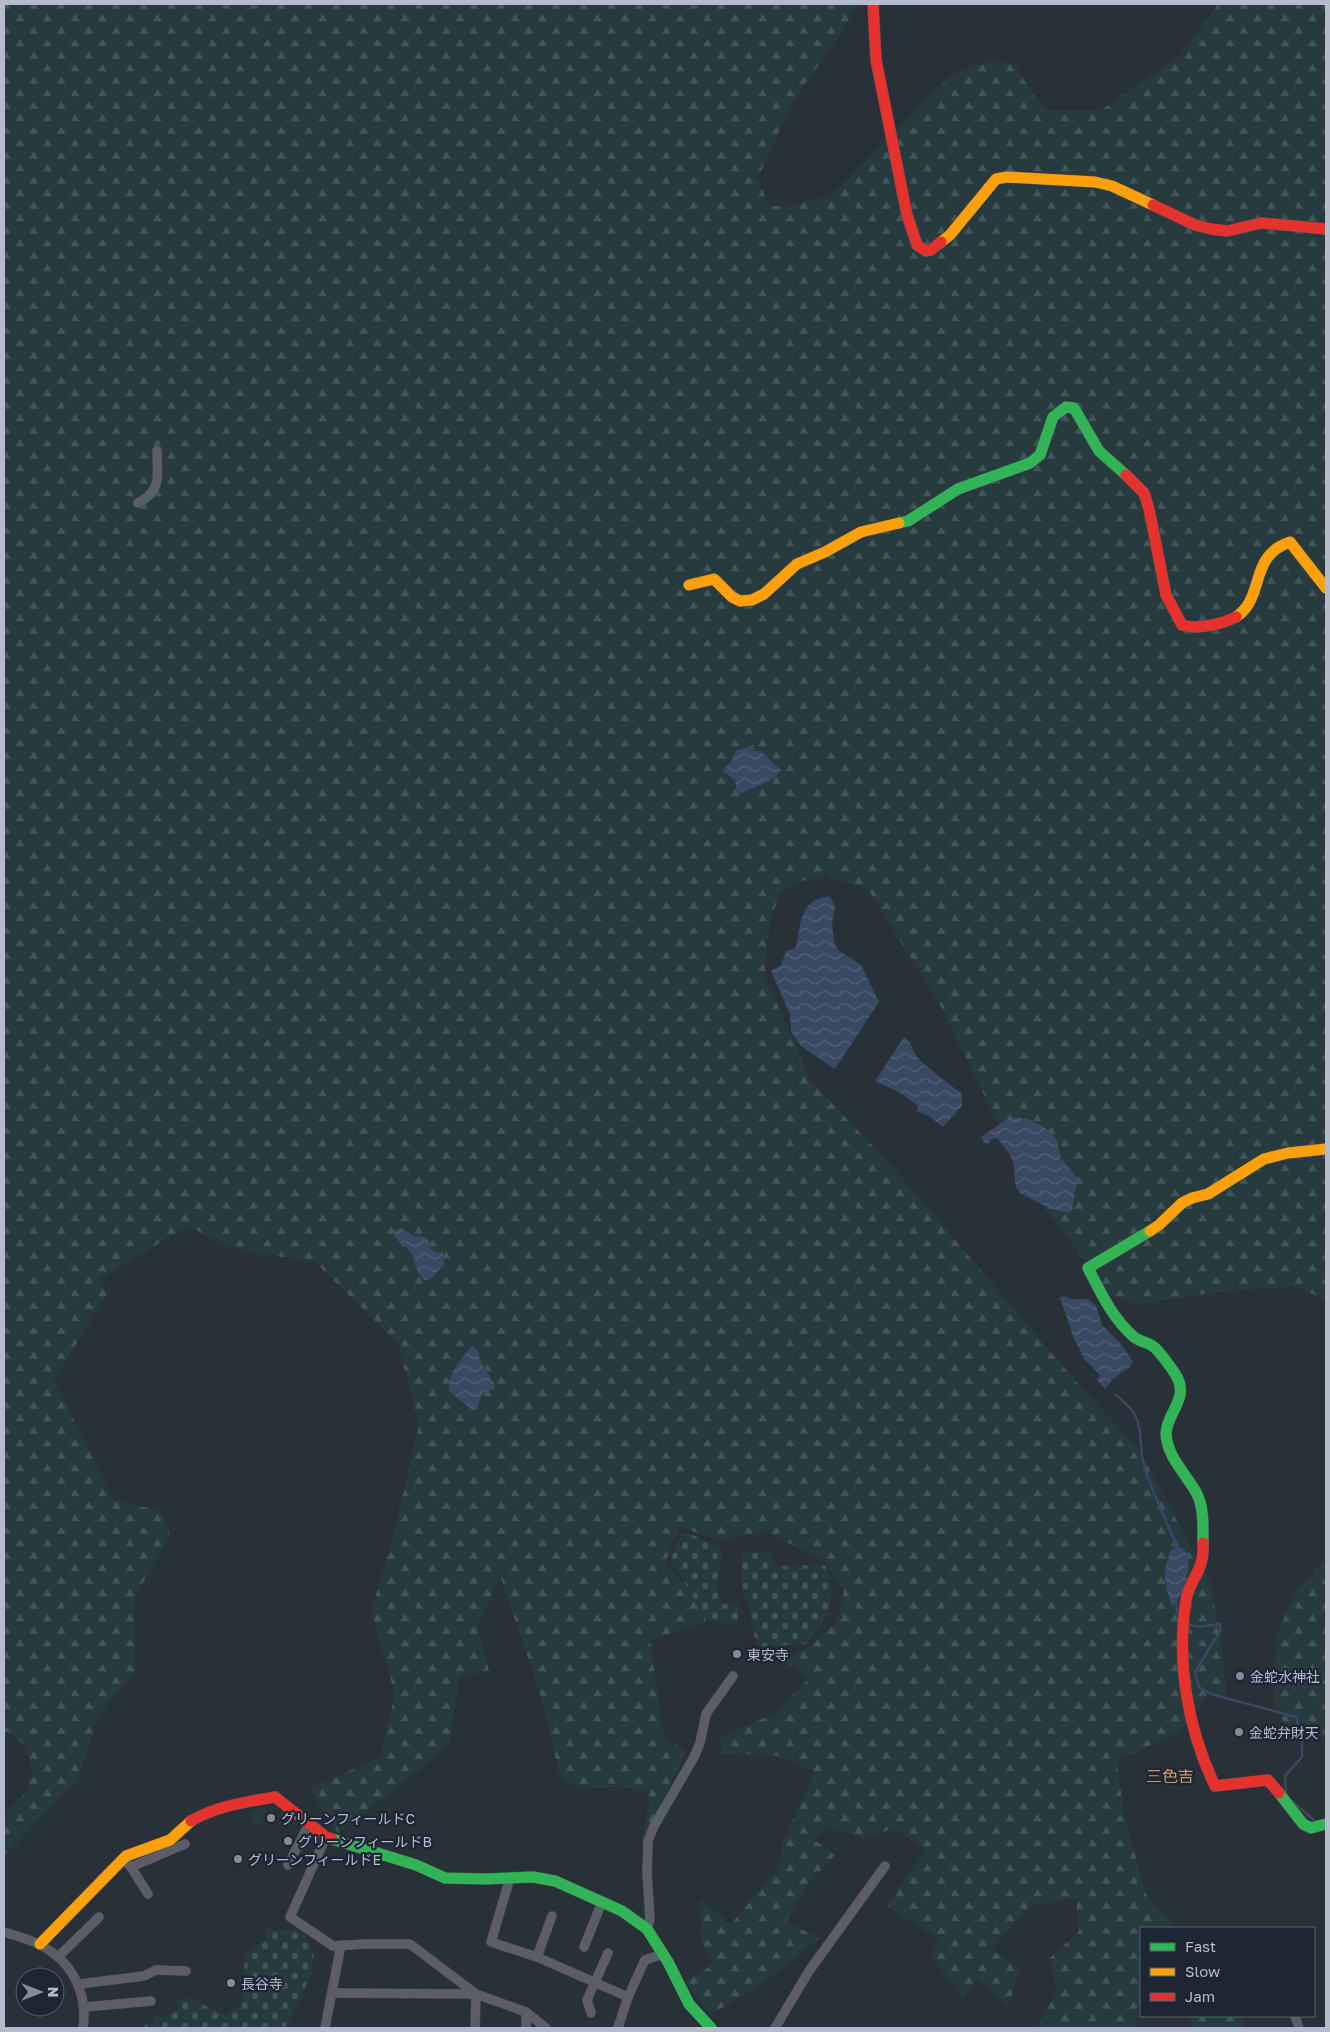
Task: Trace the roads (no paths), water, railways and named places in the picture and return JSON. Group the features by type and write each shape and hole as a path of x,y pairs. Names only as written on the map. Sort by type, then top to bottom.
{"street":[{"path":"873,4 876,60 882,101 907,215 914,238 922,250 926,252 950,235 975,208 996,179 1007,176 1095,182 1112,186 1195,224 1211,229 1227,231 1261,223 1326,229"},
{"path":"689,585 714,579 732,597 740,601 752,600 764,594 797,564 861,532 908,521 958,490 1030,463 1040,455 1053,417 1066,407 1074,408 1079,414 1090,439 1100,452 1143,490 1150,511 1165,588 1175,616 1182,625 1197,626 1237,617 1249,601 1262,564 1277,548 1285,543 1290,542 1326,588"},
{"path":"138,503 149,497 157,482 157,451"},
{"path":"1326,1149 1288,1153 1264,1159 1208,1194 1182,1203 1159,1225 1088,1268 1112,1316 1134,1338 1154,1347 1178,1378 1181,1393 1166,1433 1169,1450 1198,1496 1202,1516 1204,1552 1202,1565 1188,1598 1183,1622 1183,1669 1189,1706 1202,1759 1215,1786 1268,1780 1303,1824 1311,1828 1326,1824"},
{"path":"647,1928 650,1919 647,1872 648,1841 654,1826 694,1757 700,1743 706,1714 733,1676"},
{"path":"148,1894 127,1863 126,1856 170,1840 189,1822 206,1812 240,1803 275,1797 326,1837 416,1865 446,1878 533,1877 555,1881 622,1911 647,1928 689,2004 711,2028"},
{"path":"288,1864 309,1824"},
{"path":"326,1837 290,1918 333,1946 410,1944 476,1994 526,2012 546,2028"},
{"path":"40,1944 127,1863 185,1844"},
{"path":"775,2028 809,1971 885,1866"},
{"path":"510,1878 491,1942 537,1956 628,1997"},
{"path":"584,1947 602,1902"},
{"path":"537,1956 552,1916"},
{"path":"58,1957 99,1917"},
{"path":"4,1932 40,1944 58,1957 70,1971 79,1984 85,2007 84,2028"},
{"path":"326,2028 341,1945"},
{"path":"591,2012 587,2000 608,1953"},
{"path":"618,2028 628,1997 645,1960 663,1954"},
{"path":"79,1984 144,1976 156,1970 186,1971"},
{"path":"333,1993 476,1994"},
{"path":"475,2028 476,1994"},
{"path":"85,2007 151,2001"},
{"path":"526,2012 526,2028"}],"water":[{"path":"753,745 754,751 761,751 781,770 767,782 737,794 735,780 722,771 730,763 736,751"},
{"path":"830,896 835,907 832,924 834,941 838,950 861,965 879,1002 835,1069 801,1046 791,1031 790,1014 771,971 781,965 786,951 796,946 802,916 808,906 816,900"},
{"path":"904,1037 919,1059 962,1094 962,1106 943,1127 929,1116 916,1111 919,1107 901,1093 875,1081"},
{"path":"1010,1117 1028,1119 1044,1127 1056,1138 1061,1158 1079,1180 1075,1190 1072,1211 1067,1212 1054,1209 1021,1194 1015,1183 1013,1162 1006,1149 997,1138 992,1139 988,1144 984,1143 981,1137"},
{"path":"401,1228 414,1236 425,1237 429,1241 429,1247 435,1252 443,1252 444,1264 433,1277 426,1281 419,1274 411,1253 395,1236 393,1231"},
{"path":"1064,1296 1071,1299 1087,1299 1096,1305 1102,1325 1121,1344 1133,1362 1130,1367 1113,1379 1105,1389 1097,1380 1100,1375 1084,1359 1073,1336 1060,1298"},
{"path":"472,1346 478,1351 483,1365 495,1386 494,1390 483,1393 474,1411 449,1391 453,1372"},
{"path":"1180,1547 1187,1554 1189,1566 1183,1590 1172,1607 1166,1584 1165,1570 1173,1548"}],"waterway":[{"path":"1116,1395 1135,1415 1147,1476 1177,1548"},
{"path":"1176,1598 1177,1614"},
{"path":"1187,1623 1198,1626 1220,1624 1220,1631 1195,1672 1199,1687 1211,1694 1296,1717 1302,1740 1302,1757 1285,1776 1286,1793"},
{"path":"1292,1801 1315,1821"}],"place":[{"name":"東安寺","path":"737,1654"},
{"name":"金蛇水神社","path":"1240,1676"},
{"name":"金蛇弁財天","path":"1239,1732"},
{"name":"グリーンフィールドC","path":"271,1818"},
{"name":"グリーンフィールドB","path":"288,1841"},
{"name":"グリーンフィールドE","path":"238,1859"},
{"name":"長谷寺","path":"231,1983"}],"district":[{"name":"三色吉","path":"1170,1776"}]}
